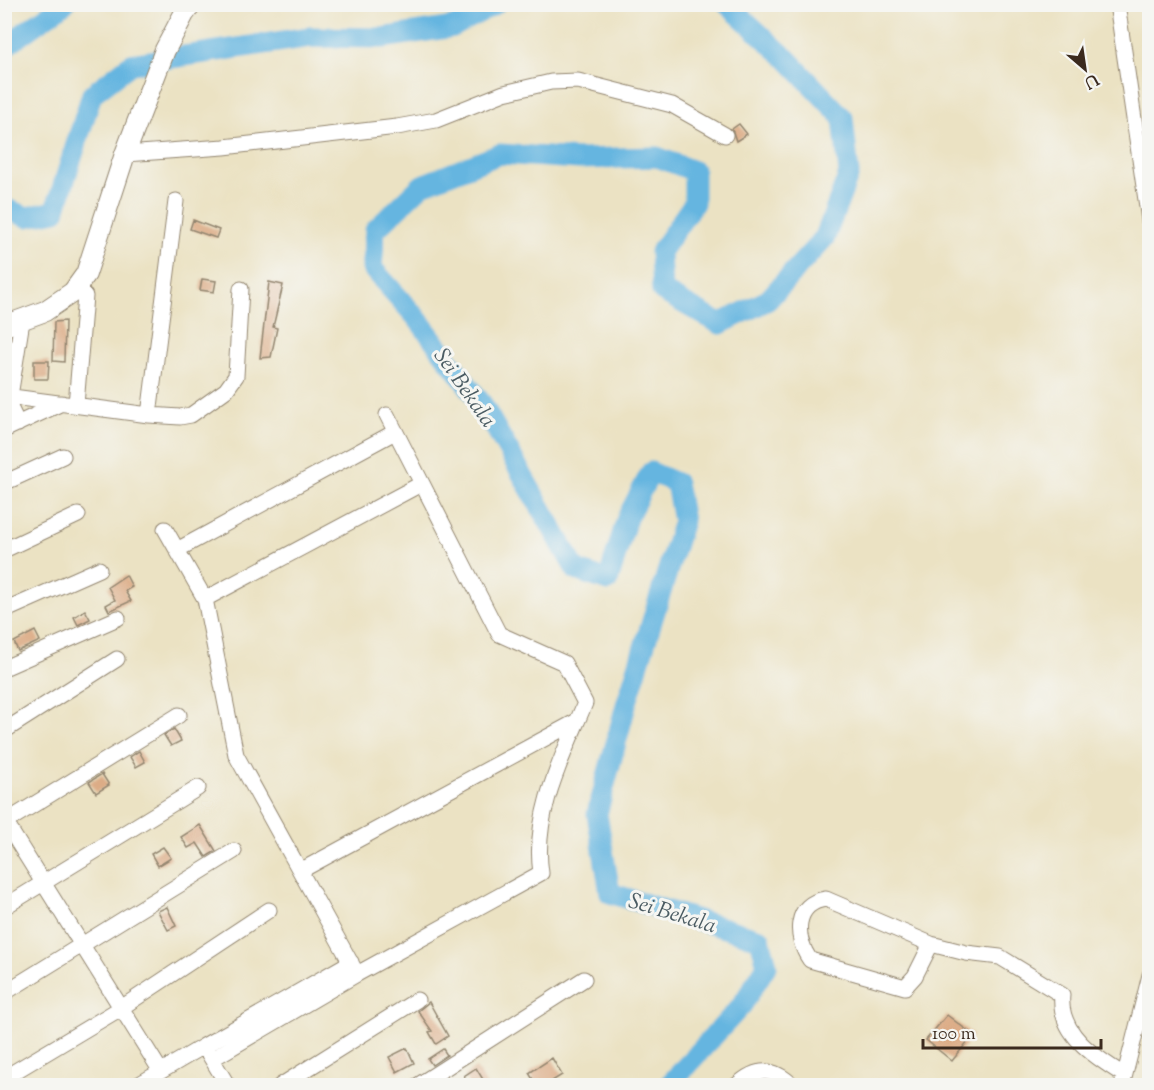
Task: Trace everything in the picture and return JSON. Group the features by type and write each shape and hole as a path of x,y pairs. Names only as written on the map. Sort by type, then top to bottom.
{"main road":[{"path":"13,323 45,311 73,292 86,274 125,154 171,36 192,4"}],"street":[{"path":"1117,4 1149,228"},
{"path":"125,154 224,147 397,127 436,120 504,93 551,82 578,81 672,105 725,135"},
{"path":"149,415 176,201"},
{"path":"7,396 149,415 180,417 191,415 218,396 236,376 241,289"},
{"path":"69,404 85,296"},
{"path":"13,323 7,396 11,427 69,404"},
{"path":"136,1086 160,1070 208,1053 354,968 542,873 539,858 547,796 585,703 564,663 499,634 387,415"},
{"path":"177,550 395,432"},
{"path":"4,483 63,456"},
{"path":"205,599 421,484"},
{"path":"4,550 78,515"},
{"path":"165,529 205,599 236,755 354,968"},
{"path":"4,611 99,569"},
{"path":"4,668 118,618"},
{"path":"4,731 117,660"},
{"path":"160,1070 5,822 179,715"},
{"path":"300,871 577,721"},
{"path":"4,907 198,788"},
{"path":"4,993 234,851"},
{"path":"931,944 915,976 905,987 810,960 804,951 798,928 804,909 814,900 826,898 931,944 966,954 1000,957 1055,988 1062,995 1061,1008 1073,1035 1123,1080 1149,975"},
{"path":"4,1078 121,1008 269,910"},
{"path":"417,1086 585,979"},
{"path":"1145,995 1149,1010"},
{"path":"280,1086 417,1000"},
{"path":"208,1053 228,1086"},
{"path":"736,1086 762,1070 778,1072 793,1086"}],"building":[{"path":"739,124 747,134 736,141 732,129"},
{"path":"193,220 219,230 216,238 190,229"},
{"path":"202,279 216,281 214,292 200,290"},
{"path":"269,282 283,285 273,327 277,328 271,357 260,358"},
{"path":"65,321 64,362 53,361 54,322"},
{"path":"34,361 49,361 48,379 34,379"},
{"path":"126,575 132,587 125,591 131,601 109,611 106,605 115,600 108,587"},
{"path":"85,610 90,619 78,625 74,617"},
{"path":"35,631 40,641 18,651 14,642"},
{"path":"174,729 181,741 171,746 164,735"},
{"path":"139,751 145,762 136,767 130,757"},
{"path":"102,774 109,785 96,793 89,782"},
{"path":"200,825 216,851 206,857 197,843 188,848 181,837"},
{"path":"163,847 171,858 158,866 151,854"},
{"path":"167,907 176,926 168,930 158,911"},
{"path":"429,1002 448,1036 436,1044 429,1032 432,1031 418,1011"},
{"path":"947,1015 973,1035 952,1061 926,1040"},
{"path":"407,1048 414,1063 397,1072 389,1057"},
{"path":"443,1049 447,1055 432,1065 428,1059"},
{"path":"552,1058 562,1075 544,1086 537,1086 529,1073"},
{"path":"476,1068 487,1086 470,1086 464,1076"}],"waterway":[{"name":"Sei Bekala","path":"4,47 64,4"},
{"name":"Sei Bekala","path":"4,208 27,217 55,211 92,94 131,64 310,37 382,38 453,27 495,4"},
{"name":"Sei Bekala","path":"668,1086 742,1005 767,965 760,939 610,893 597,814 626,705 683,521 676,483 651,472 627,518 608,581 576,570 482,404 416,317 372,268 375,230 422,185 500,154 579,159 657,157 694,171 694,203 660,252 662,291 720,324 768,300 825,237 849,174 843,118 787,59 727,4"}]}
